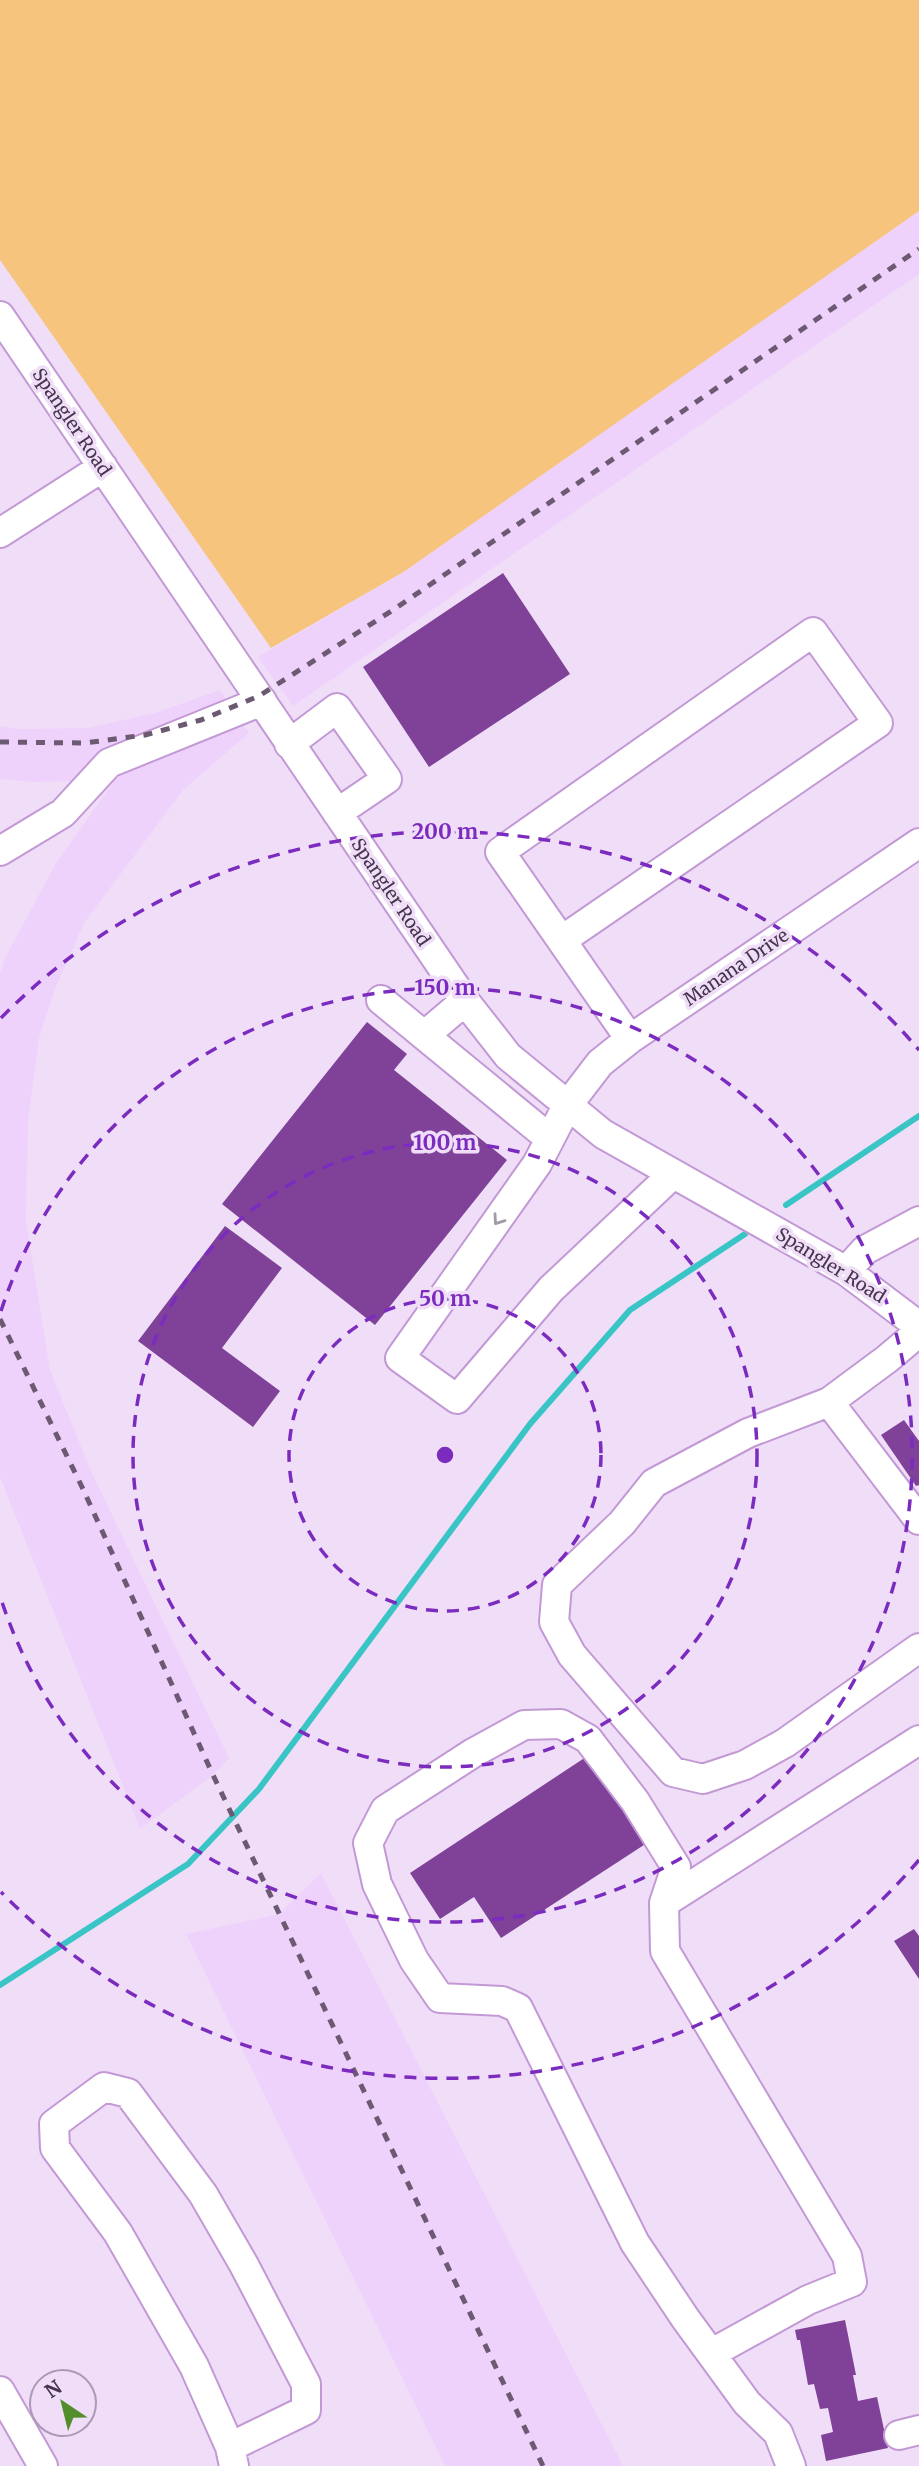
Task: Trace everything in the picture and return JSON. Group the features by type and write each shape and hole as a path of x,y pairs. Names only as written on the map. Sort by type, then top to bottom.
{"street":[{"name":"Spangler Road","path":"0,316 465,1001 508,1056 603,1134 846,1271 919,1326"},
{"path":"0,533 103,467"},
{"path":"562,940 878,723 813,632 500,852 630,1039"},
{"path":"0,851 63,813 109,763 262,701"},
{"path":"289,744 337,708 387,779 337,813"},
{"name":"Manana Drive","path":"673,1174 551,1289 457,1399 400,1358 537,1164 567,1105 600,1063 630,1039 919,843"},
{"path":"381,1000 549,1138"},
{"path":"425,1035 465,1001"},
{"path":"846,1271 865,1250 919,1221"},
{"path":"919,1332 829,1402 748,1433 654,1483 622,1522 557,1585 554,1622 572,1655 673,1772 703,1779 745,1765 785,1743 919,1648"},
{"path":"829,1402 919,1520"},
{"path":"712,2353 808,2300 852,2282 847,2256 665,1951 664,1903 676,1867 635,1801 587,1739 561,1724 524,1725 472,1753 385,1810 368,1843 377,1884 414,1960 440,1998 502,2001 518,2008 635,2244 747,2403 778,2433 791,2466"},
{"path":"664,1903 919,1740"},
{"path":"104,2087 128,2092 203,2194 244,2265 306,2384 306,2410 232,2457 194,2366 118,2233 55,2148 54,2124 104,2087"},
{"path":"0,2391 43,2466"}],"shaded area":[{"path":"0,0 919,0 919,211 405,571 271,648 0,260"},
{"path":"919,211 919,274 293,706 258,657 405,571"},
{"path":"220,690 249,733 184,789 84,923 55,989 39,1039 28,1120 26,1221 50,1370 91,1471 229,1758 213,1775 140,1829 0,1477 0,973 4,960 56,863 115,780 34,782 0,779 0,726 19,729 87,728 155,713"},
{"path":"321,1873 623,2466 445,2466 186,1934 279,1914"}],"building":[{"path":"503,573 570,674 429,767 363,667"},
{"path":"367,1022 407,1054 394,1070 507,1160 375,1325 222,1204"},
{"path":"225,1226 282,1268 222,1348 280,1391 253,1427 138,1341"},
{"path":"904,1420 919,1441 919,1485 916,1486 881,1435"},
{"path":"589,1755 647,1843 501,1938 474,1897 440,1919 410,1873"},
{"path":"914,1929 919,1936 919,1979 894,1941"},
{"path":"845,2320 856,2375 853,2375 858,2401 877,2397 888,2448 826,2461 821,2435 833,2432 828,2408 820,2409 814,2384 808,2385 800,2340 797,2340 795,2330"}],"waterway":[{"path":"786,1205 919,1116"},
{"path":"0,1985 188,1864 259,1789 530,1424 630,1310 745,1234"}],"railway":[{"path":"0,742 85,743 145,735 201,720 259,696 396,608 919,249"},
{"path":"0,1319 83,1489 213,1775 543,2466"}]}
